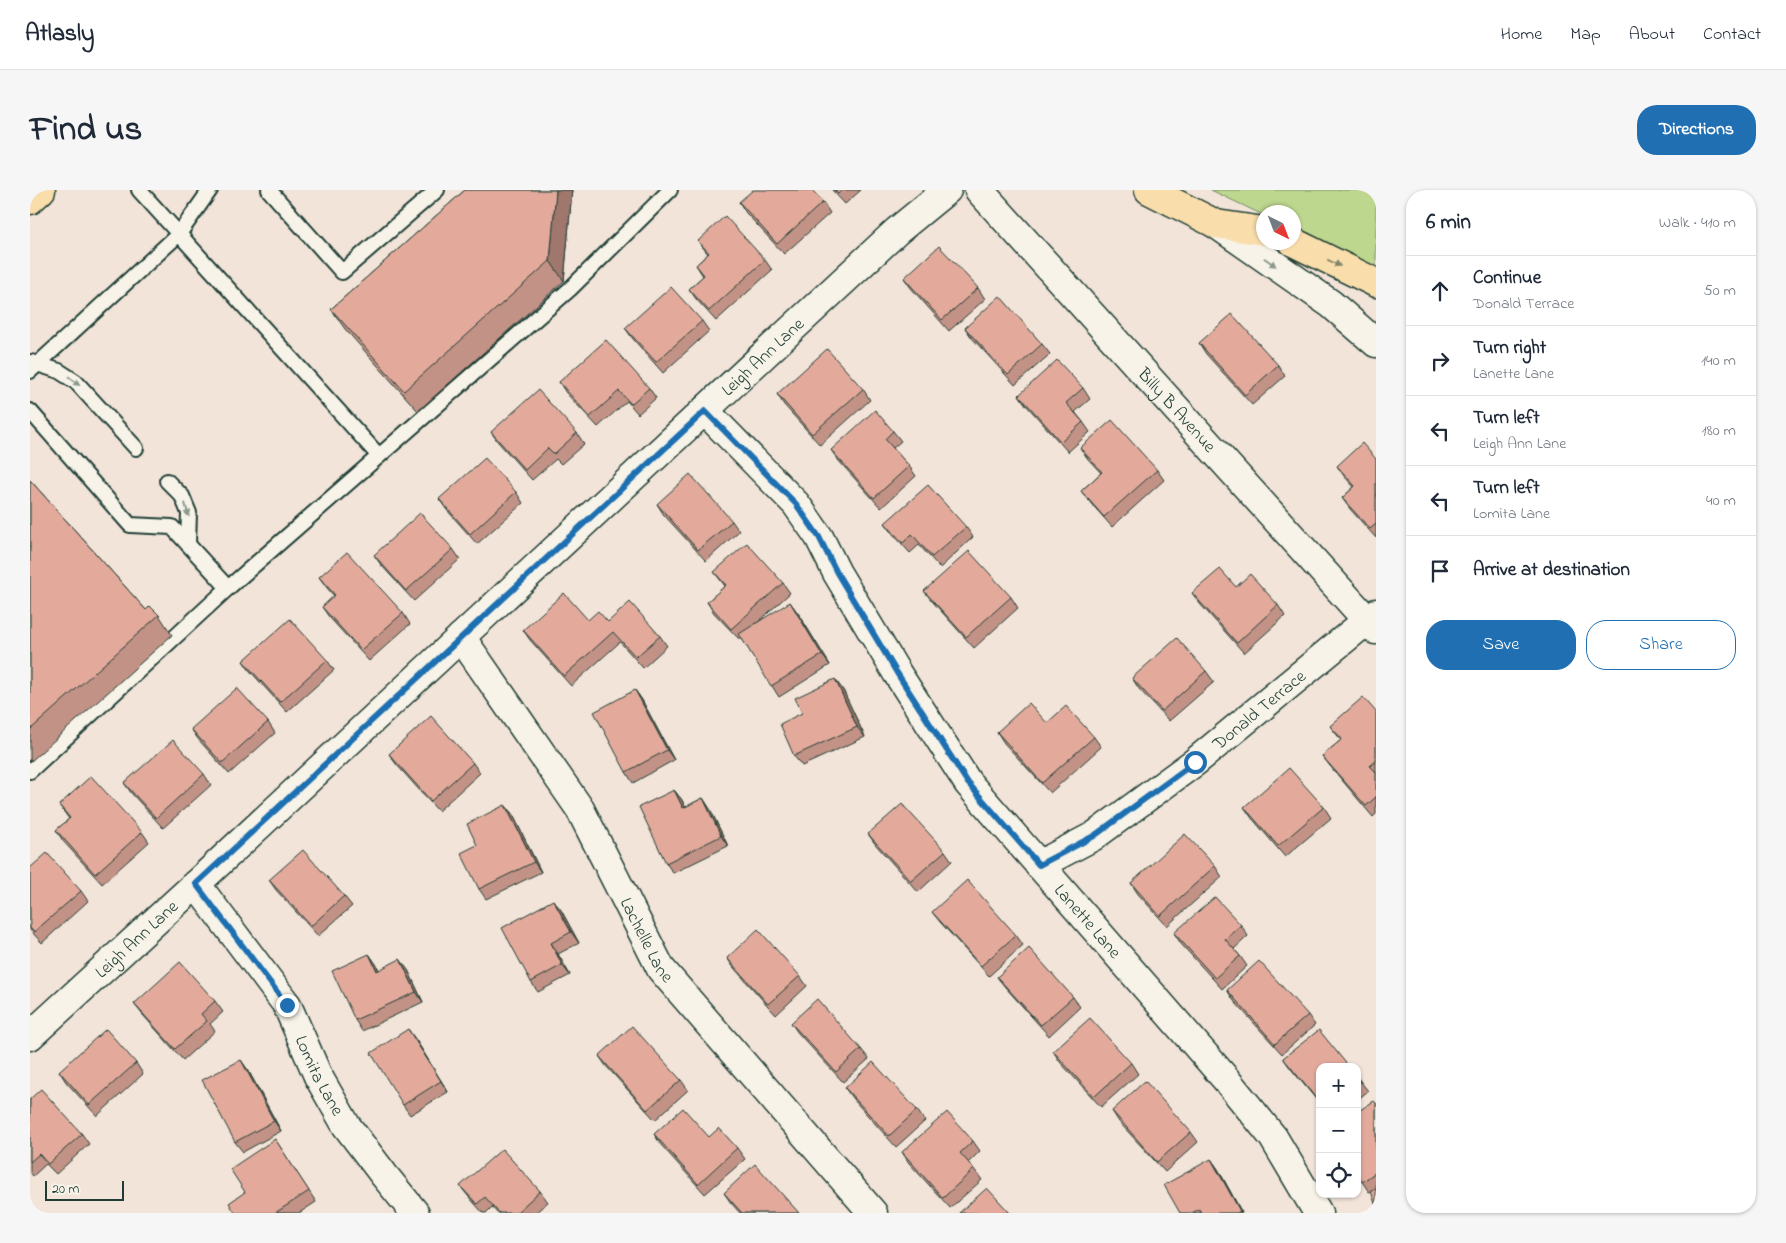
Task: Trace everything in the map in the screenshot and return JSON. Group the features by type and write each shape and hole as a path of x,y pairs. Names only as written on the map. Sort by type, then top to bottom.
{"main road":[{"path":"30,200 41,190"},
{"path":"1149,190 1216,224 1256,230"},
{"path":"1301,246 1376,283"}],"street":[{"name":"Leigh Ann Lane","path":"30,1036 196,884 897,231 947,190"},
{"name":"Billy B Avenue","path":"979,190 1373,622"},
{"path":"1216,224 1331,304 1376,343"},
{"name":"Lanette Lane","path":"705,411 796,504 819,537 837,573 897,673 968,783 1224,1077 1273,1137 1318,1213"},
{"name":"Donald Terrace","path":"1039,865 1094,836 1195,762 1373,622"},
{"name":"Lachelle Lane","path":"461,637 580,809 661,969 873,1213"},
{"name":"Lomita Lane","path":"196,884 287,1005 318,1076 346,1125 415,1213"}],"lane":[{"path":"139,190 380,456"},
{"path":"33,365 179,234 210,190"},
{"path":"269,190 342,272 437,190"},
{"path":"30,771 228,588 570,289 670,190"},
{"path":"33,365 59,371 76,382 136,448"},
{"path":"30,411 130,525 172,527 228,588"},
{"path":"167,481 182,496 189,513 188,544"}],"green space":[{"path":"1211,190 1376,190 1376,271 1301,233 1301,205 1256,205 1256,212"}],"building":[{"path":"465,190 556,190 550,261 404,391 331,309"},
{"path":"753,190 812,190 823,202 777,244 739,202"},
{"path":"834,190 842,190 838,194"},
{"path":"725,216 765,260 709,311 689,289 704,275 696,265 709,253 698,241"},
{"path":"939,246 978,288 942,320 904,278"},
{"path":"671,287 702,321 656,362 625,328"},
{"path":"1000,296 1042,344 1008,375 965,328"},
{"path":"1232,314 1278,365 1245,395 1199,343"},
{"path":"606,340 649,388 631,404 619,391 590,417 559,382"},
{"path":"827,349 863,389 812,434 777,394"},
{"path":"1057,360 1083,388 1066,403 1083,422 1061,442 1019,395"},
{"path":"538,390 577,433 554,454 548,448 525,470 491,432"},
{"path":"875,410 893,431 885,439 909,466 874,498 831,450"},
{"path":"1112,420 1157,470 1104,517 1081,491 1102,472 1080,448"},
{"path":"1362,443 1376,459 1376,524 1370,529 1342,498 1355,486 1337,466"},
{"path":"485,458 516,492 470,534 439,499"},
{"path":"690,474 732,521 698,550 657,504"},
{"path":"30,480 146,610 150,606 159,615 30,730"},
{"path":"928,485 966,527 932,557 912,534 903,543 885,523"},
{"path":"420,513 453,549 406,591 374,555"},
{"path":"747,543 783,583 731,629 707,602 726,585 714,572"},
{"path":"969,551 1011,597 966,637 924,591"},
{"path":"347,552 403,613 361,650 322,607 335,595 319,577"},
{"path":"1220,569 1236,587 1250,574 1278,605 1237,643 1192,593"},
{"path":"564,593 588,620 598,611 608,622 630,602 660,636 636,657 613,632 564,676 523,630"},
{"path":"790,602 822,655 771,686 739,634"},
{"path":"290,619 327,660 280,702 243,661"},
{"path":"1177,638 1206,671 1162,711 1132,678"},
{"path":"835,679 857,727 794,756 780,724 802,713 795,698"},
{"path":"237,688 268,722 222,763 191,729"},
{"path":"635,690 667,750 626,772 594,712"},
{"path":"1363,697 1376,712 1376,761 1370,766 1376,772 1376,797 1366,806 1322,756 1342,739 1330,726"},
{"path":"1029,703 1047,723 1066,706 1094,737 1042,783 997,732"},
{"path":"431,716 473,763 431,801 389,754"},
{"path":"173,740 204,774 156,818 124,783"},
{"path":"1289,768 1324,807 1278,846 1244,807"},
{"path":"91,776 142,832 95,874 56,830 70,818 59,805"},
{"path":"674,790 683,808 703,798 721,836 666,863 639,807"},
{"path":"902,804 945,851 911,881 868,834"},
{"path":"505,805 534,862 479,889 461,853 477,845 467,824"},
{"path":"1185,834 1215,866 1160,916 1131,883"},
{"path":"303,850 344,896 311,926 269,880"},
{"path":"47,853 81,891 34,932 30,928 30,868"},
{"path":"967,880 1016,935 981,966 932,912"},
{"path":"1215,897 1241,925 1225,939 1240,956 1215,978 1174,933"},
{"path":"553,900 571,932 551,943 562,965 531,982 502,928"},
{"path":"758,929 800,976 768,1004 727,958"},
{"path":"1029,948 1073,997 1041,1025 997,977"},
{"path":"369,954 377,971 400,959 416,992 355,1020 332,971"},
{"path":"1259,961 1308,1015 1275,1044 1227,990"},
{"path":"180,962 215,1001 201,1014 207,1021 175,1049 134,1004"},
{"path":"817,999 861,1049 836,1072 791,1023"},
{"path":"1090,1018 1131,1063 1094,1097 1053,1051"},
{"path":"632,1026 681,1080 647,1110 599,1056"},
{"path":"106,1029 136,1063 89,1105 59,1071"},
{"path":"408,1029 441,1081 403,1105 371,1053"},
{"path":"1319,1030 1346,1063 1316,1063 1316,1098 1283,1058"},
{"path":"241,1060 274,1121 235,1142 202,1080"},
{"path":"873,1062 917,1110 889,1136 845,1088"},
{"path":"1145,1081 1191,1132 1157,1162 1112,1111"},
{"path":"41,1089 82,1134 48,1164 39,1154 30,1162 30,1099"},
{"path":"1374,1101 1376,1103 1376,1172 1362,1182 1361,1180 1361,1109"},
{"path":"683,1108 709,1137 719,1128 737,1148 698,1184 654,1134"},
{"path":"947,1112 973,1141 960,1153 974,1169 943,1198 902,1152"},
{"path":"275,1139 309,1191 275,1213 235,1213 229,1203 245,1192 230,1169"},
{"path":"502,1149 540,1191 516,1213 499,1213 485,1197 477,1204 460,1186"},
{"path":"1211,1159 1240,1211 1237,1213 1201,1213 1199,1209 1192,1213 1180,1213 1164,1185"},
{"path":"755,1164 799,1213 742,1213 724,1193"},
{"path":"987,1188 1010,1213 959,1213"},
{"path":"1376,1189 1376,1207 1371,1191"}],"route":[{"path":"287,1005 196,884 705,411 796,504 819,537 837,573 897,673 968,783 1039,865 1094,836 1195,762"}]}
